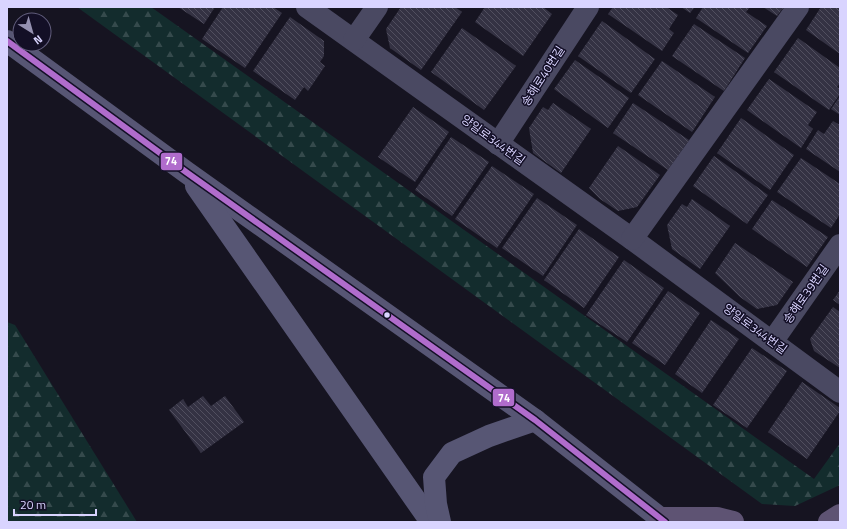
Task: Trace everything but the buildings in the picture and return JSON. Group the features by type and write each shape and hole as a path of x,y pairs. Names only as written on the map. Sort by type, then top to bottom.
{"main road":[{"path":"7,41 186,172 535,420 662,520 717,518 733,522"},
{"path":"186,172 431,522"},
{"path":"440,522 436,504 434,477 452,453 489,436 535,420"},
{"path":"829,522 840,515"}],"street":[{"name":"양일로344번길","path":"307,7 632,239 840,392"},
{"path":"354,40 377,7"},
{"name":"송해로40번길","path":"498,144 588,7"},
{"path":"632,239 798,7"},
{"name":"송해로39번길","path":"772,342 840,245"}],"green space":[{"path":"77,7 151,7 814,479 840,443 840,485 795,506 762,504"},
{"path":"7,322 15,325 137,522 7,522"}],"transit line":[{"name":"74","path":"7,41 186,172 535,420 665,522"}]}
